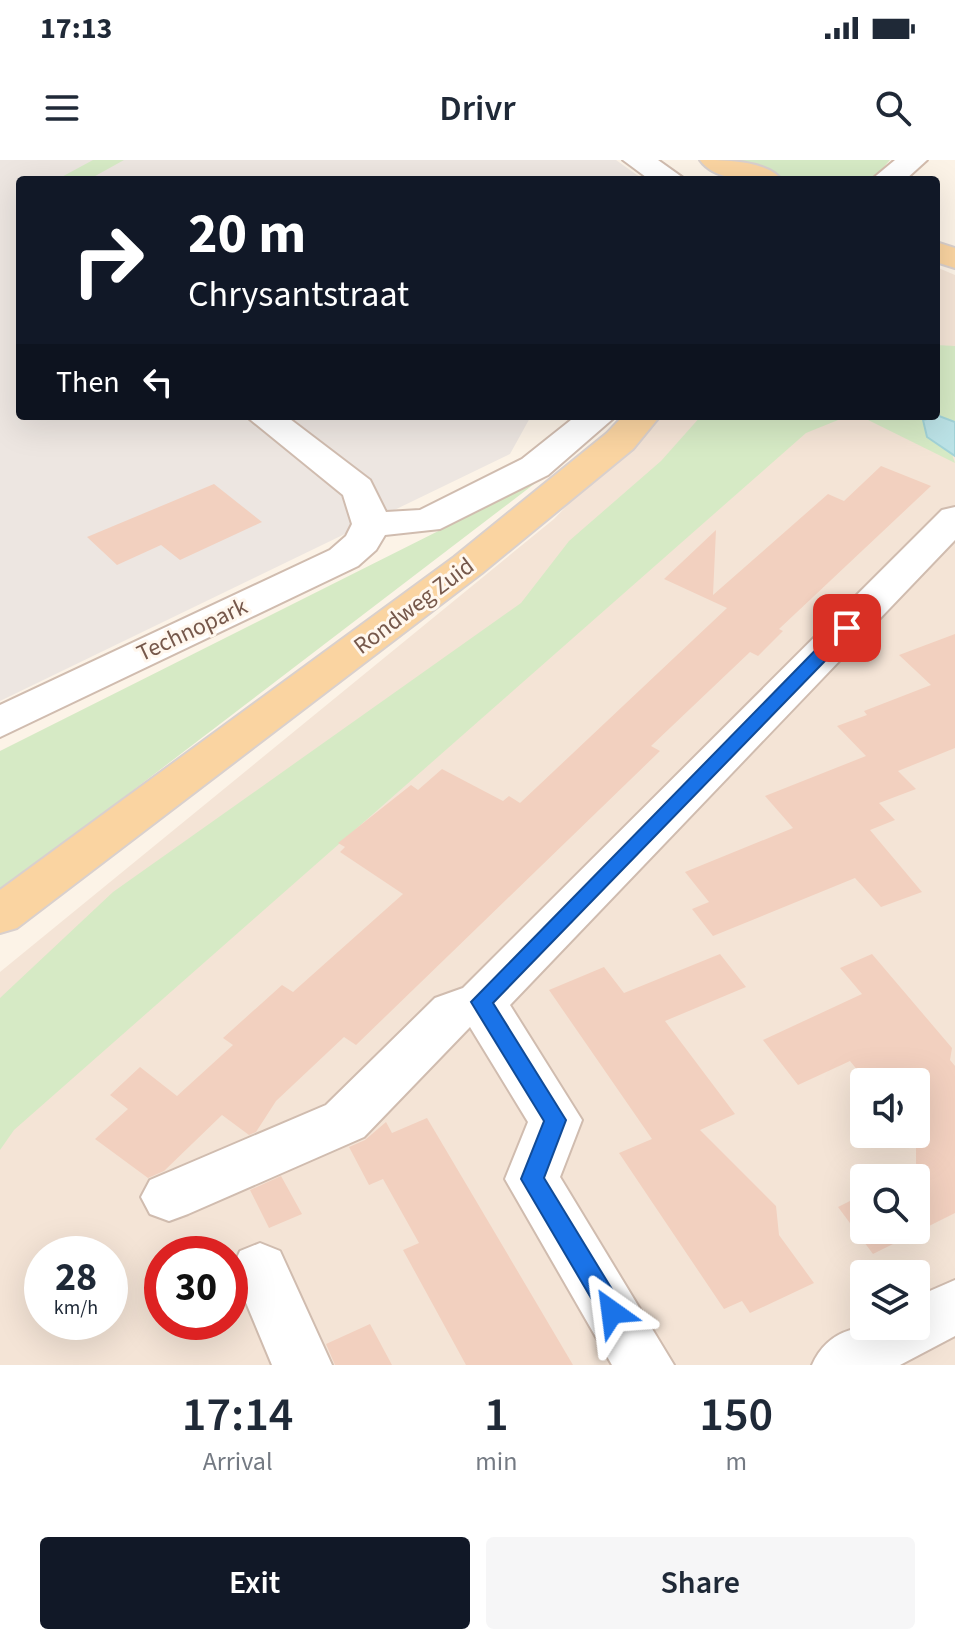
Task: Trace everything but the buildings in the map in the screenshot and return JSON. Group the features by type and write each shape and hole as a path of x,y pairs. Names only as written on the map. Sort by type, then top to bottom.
{"main road":[{"path":"712,160 726,176"},
{"path":"712,160 756,176"},
{"name":"Rondweg Zuid","path":"0,915 178,785 468,565 620,441 638,420"},
{"name":"Rondweg Zuid","path":"0,946 178,785"}],"street":[{"path":"637,160 664,176"},
{"path":"891,176 913,160"},
{"path":"269,420 357,488 364,499 371,524 427,521 535,467 593,420"},
{"path":"169,1197 345,1121 453,1012 481,1002 955,518"},
{"name":"Technopark","path":"0,722 344,558 362,542 371,524"},
{"path":"481,1002 555,1120 532,1179 644,1365"},
{"path":"260,1269 302,1365"},
{"path":"842,1365 955,1306"}],"shaded area":[{"path":"0,160 616,160 638,176 16,176 16,420 529,420 510,454 0,701"},
{"path":"940,269 955,275 955,1365 0,1365 0,972 554,519 649,420 940,420"}],"green space":[{"path":"93,160 124,160 95,176 63,176"},
{"path":"740,160 890,160 876,176 771,176"},
{"path":"940,345 955,346 955,422 940,416"},
{"path":"940,419 955,463 868,420"},
{"path":"697,420 838,420 806,433 14,1130 0,1150 0,998 113,892 521,603 569,541 661,461"},
{"path":"538,481 0,892 0,751"}],"water":[{"path":"940,416 955,422 955,456 927,437 923,420 940,420"}],"route":[{"path":"612,1312 532,1179 555,1120 481,1002 847,628"}]}
